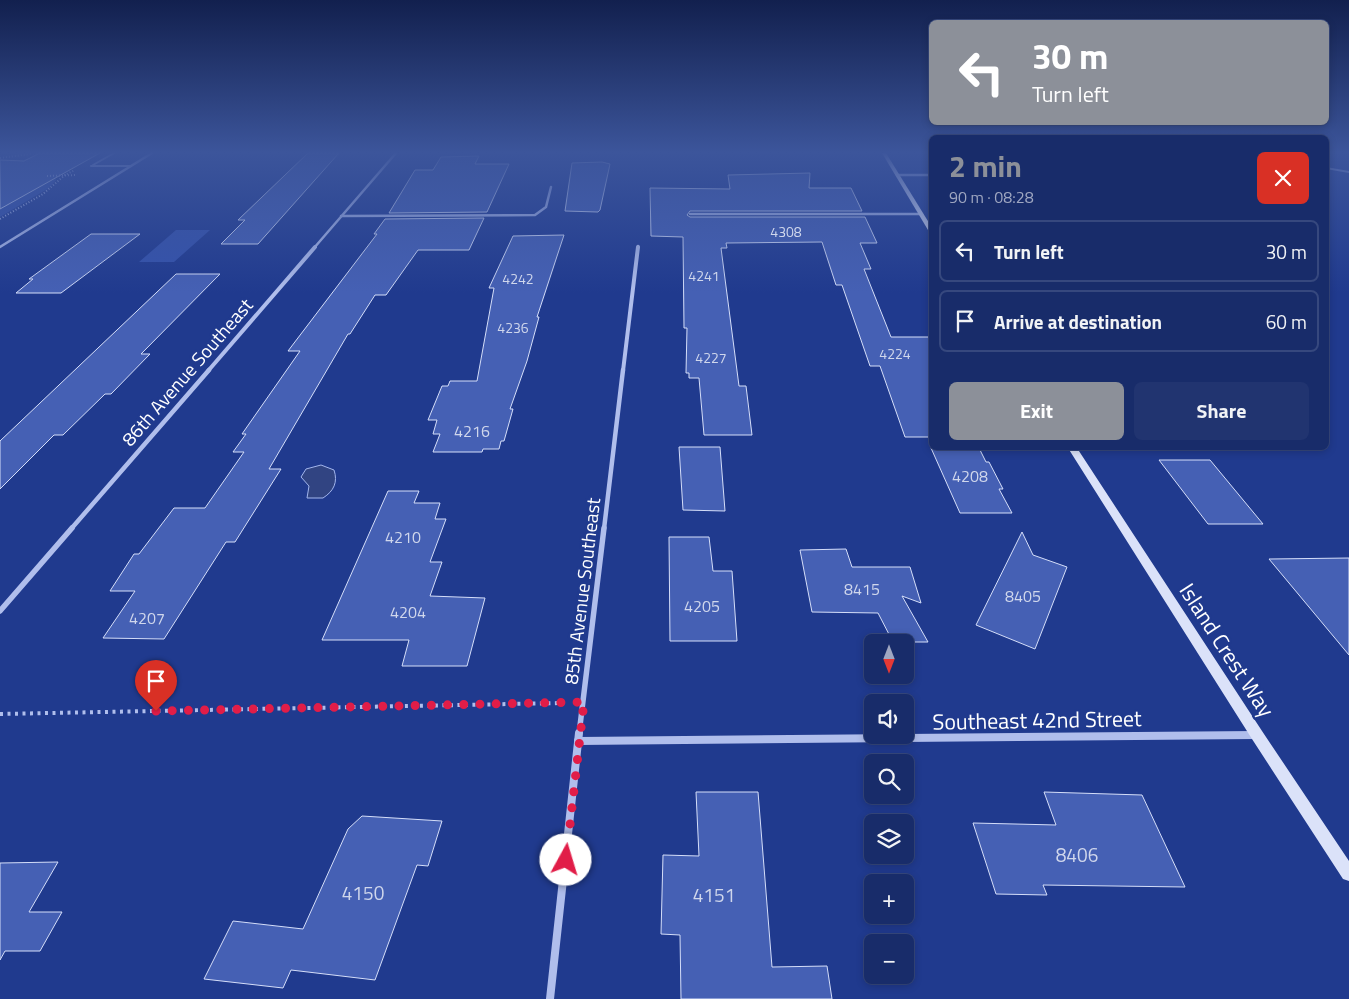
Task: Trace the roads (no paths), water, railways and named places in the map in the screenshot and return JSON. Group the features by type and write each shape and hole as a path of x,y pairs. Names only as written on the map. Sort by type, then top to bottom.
{"main road":[{"path":"912,200 929,227"},
{"name":"Island Crest Way","path":"1073,450 1349,874"}],"street":[{"path":"0,247 76,200"},
{"name":"86th Avenue Southeast","path":"0,611 355,200"},
{"path":"341,216 536,216 546,207 548,200"},
{"path":"690,214 921,214"},
{"name":"85th Avenue Southeast","path":"550,999 578,741 638,246"},
{"name":"Southeast 42nd Street","path":"578,741 1257,735"}]}
